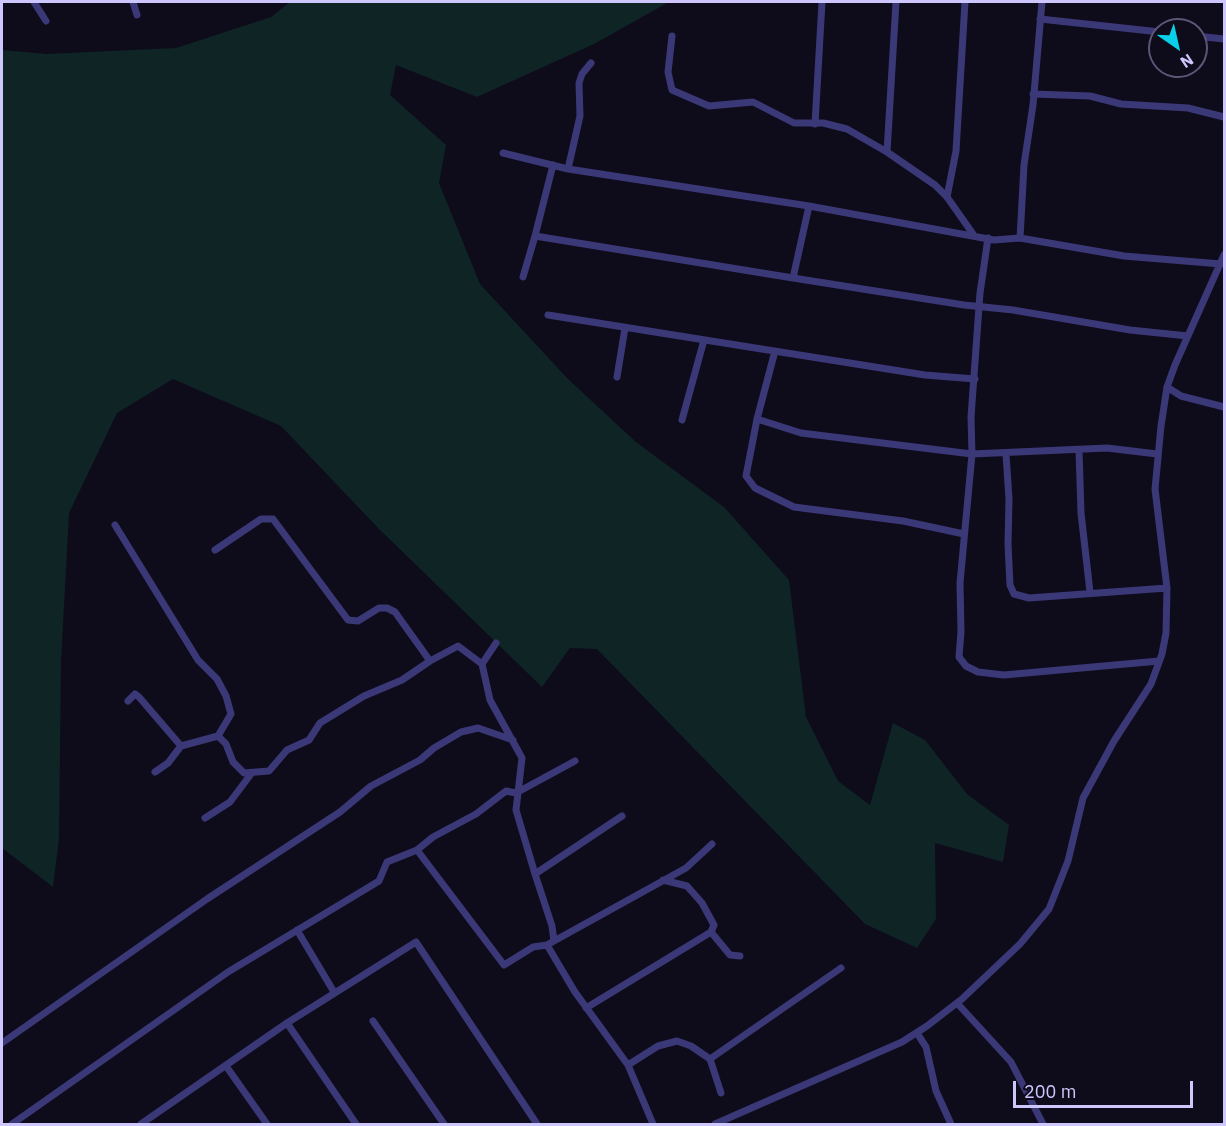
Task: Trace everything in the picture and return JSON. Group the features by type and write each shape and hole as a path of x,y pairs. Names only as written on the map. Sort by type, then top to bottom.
{"street":[{"path":"34,2 46,21"},
{"path":"133,2 137,15"},
{"path":"815,124 822,2"},
{"path":"887,152 896,2"},
{"path":"947,197 956,151 965,2"},
{"path":"1020,238 1024,165 1042,2"},
{"path":"1040,19 1148,31"},
{"path":"672,36 668,72 672,90 709,106 753,102 794,123 847,129 887,152 935,185 947,197 973,234"},
{"path":"1208,37 1224,39"},
{"path":"568,169 580,116 579,84 582,74 591,63"},
{"path":"1033,94 1090,96 1120,104 1188,108 1224,117"},
{"path":"503,153 568,169 809,206 988,238 1020,238 1124,256 1221,264"},
{"path":"523,277 553,165"},
{"path":"793,278 809,206"},
{"path":"535,236 964,305 979,305 1130,330 1188,336"},
{"path":"988,238 979,305 971,417 972,454 960,583 959,657 966,666 978,672 1004,675 1160,661"},
{"path":"715,1125 872,1056 917,1033 957,1003 1020,944 1049,909 1068,861 1083,798 1113,741 1151,684 1160,661 1166,633 1167,588 1156,509 1157,454 1167,387 1224,255"},
{"path":"548,315 926,375 975,379"},
{"path":"616,377 625,328"},
{"path":"682,420 704,340"},
{"path":"776,351 757,419 746,476 755,488 794,507 903,521 964,534"},
{"path":"1167,387 1180,396 1224,407"},
{"path":"757,419 801,433 972,454 1107,448 1157,454"},
{"path":"1079,450 1081,513 1090,592"},
{"path":"1006,453 1011,591 1029,598 1167,588"},
{"path":"215,550 261,519 273,519 345,618 358,621 383,607 395,612 430,661"},
{"path":"115,525 198,660 217,680 226,696 231,714 218,736 181,746 168,764 155,772"},
{"path":"482,664 496,643"},
{"path":"218,736 226,744 238,768 251,774 269,771 287,750 309,740 320,723 364,696 402,680 458,646 482,664 490,700 522,758 521,780 516,793 516,810 552,926 554,940"},
{"path":"128,701 135,694 139,697 181,746"},
{"path":"2,1043 207,899 340,812 371,786 420,760 434,748 461,732 478,728 513,740"},
{"path":"12,1125 228,972 379,881 387,862 417,850 434,837 476,814 506,791 516,793 575,761"},
{"path":"206,818 230,802 251,774"},
{"path":"535,874 622,816"},
{"path":"417,850 501,964 507,964 533,947 547,945 686,868 712,844"},
{"path":"586,1008 711,932 714,925 702,903 687,886 663,880"},
{"path":"297,930 334,992"},
{"path":"711,932 730,955 740,956"},
{"path":"141,1125 287,1023 416,942 537,1125"},
{"path":"547,945 586,1008 627,1065 652,1125"},
{"path":"710,1059 841,968"},
{"path":"957,1003 1011,1062 1043,1125"},
{"path":"373,1021 444,1125"},
{"path":"287,1023 356,1125"},
{"path":"917,1033 926,1047 936,1091 951,1124"},
{"path":"627,1065 658,1046 677,1041 691,1046 710,1059 721,1093"},
{"path":"226,1066 267,1125"}],"green space":[{"path":"290,2 669,2 594,44 477,97 396,65 390,95 446,145 439,183 480,284 567,378 636,442 724,507 789,580 806,717 838,781 870,805 893,723 925,740 967,794 1009,825 1003,862 935,843 936,919 917,948 865,924 597,649 570,648 542,687 378,528 281,426 173,379 117,413 69,513 61,663 59,839 53,887 2,848 2,50 47,54 176,48 271,17"}]}
